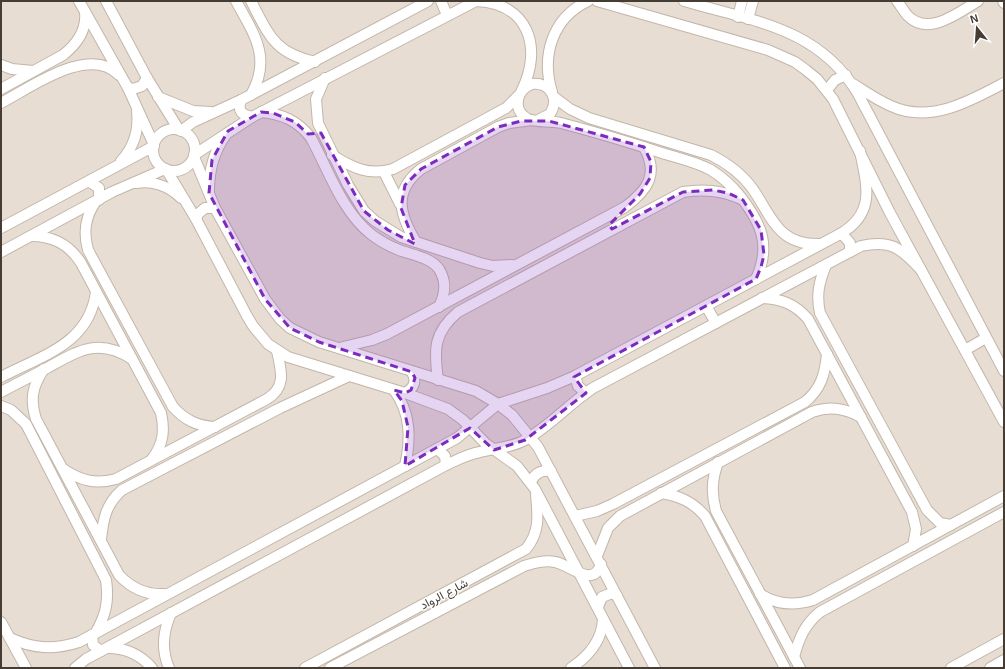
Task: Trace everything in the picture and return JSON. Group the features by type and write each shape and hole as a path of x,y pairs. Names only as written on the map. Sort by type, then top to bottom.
{"street":[{"path":"79,1 121,78"},
{"path":"106,1 158,97 180,130 192,140 194,156 215,208 265,299 280,319 302,336 476,391 498,404 512,415 531,436 551,471 655,668"},
{"path":"236,1 258,44 261,64 260,75 251,95"},
{"path":"251,1 270,37 276,44 294,56 315,62"},
{"path":"1,228 90,182 154,145 156,140 164,132 174,129 180,130 193,122 241,100 428,1"},
{"path":"441,1 447,15"},
{"path":"1,252 126,186 166,169 176,171 185,168 194,156 228,131 252,117 476,1 495,3 506,8 516,15 524,24 529,35 531,58 528,76 518,100 520,111 528,119 559,123 644,147 712,171 728,183 743,200 761,230 764,255 756,279"},
{"path":"401,208 405,185 412,176 421,169 498,127 521,121 536,120 547,117 553,110 553,94 547,66 551,40 564,18 572,10 588,1"},
{"path":"597,1 782,55 806,70 827,90 838,108 921,270 1004,422"},
{"path":"684,1 738,16 790,33 803,39 827,55 849,79 892,107 917,113 943,110 978,96 1004,83"},
{"path":"738,16 742,1"},
{"path":"748,20 753,1"},
{"path":"897,1 908,16 915,21 931,24 939,22 978,1"},
{"path":"1,89 63,55 75,44 83,31 86,21 85,12"},
{"path":"258,44 267,44 270,37"},
{"path":"63,55 70,59 70,67"},
{"path":"1,103 70,67 92,64 114,70 128,88 137,107 154,145 155,159 166,169 196,219 253,326 277,351 300,361 405,393 448,409 463,420 478,437 517,466 533,486 629,668"},
{"path":"1,65 23,71 35,71"},
{"path":"128,88 133,89 142,86 147,78"},
{"path":"326,78 316,99 316,111 321,133 356,199 364,211 388,230 416,242 492,266 518,264"},
{"path":"827,90 835,80 849,79"},
{"path":"849,79 1004,372"},
{"path":"332,155 356,169 369,172 384,172 506,108 528,85 537,83 546,86 570,110 589,118 712,155 723,161 744,178 752,188 773,224 790,238 800,243 822,244"},
{"path":"158,97 193,111 217,111"},
{"path":"241,100 239,106 240,112 245,116 252,117"},
{"path":"116,166 132,145 138,120 137,107"},
{"path":"261,112 284,116 299,125 311,138 346,205 363,227 390,246 422,257 435,265 443,277 445,287 439,307"},
{"path":"585,130 582,124 589,118"},
{"path":"209,193 209,176 212,160 228,131"},
{"path":"311,138 315,132 321,133"},
{"path":"338,348 361,343 387,334 625,207 640,194 650,178 651,162 644,147"},
{"path":"10,638 37,647 51,648 65,646 94,634 457,438 498,404 547,388 575,376 851,228 865,207 867,194 860,151"},
{"path":"415,157 416,166 421,169"},
{"path":"384,172 391,183 409,230 416,242"},
{"path":"90,182 99,188 98,200 86,219 85,240 88,250 173,407 187,420 196,424 214,427"},
{"path":"126,186 143,182 160,184 175,192 187,204"},
{"path":"438,380 435,347 440,332 450,319 458,312 683,192 698,189 714,190 728,193 743,200"},
{"path":"625,207 631,211 632,218"},
{"path":"196,219 198,214 205,208 215,208"},
{"path":"761,230 769,230 773,224"},
{"path":"840,234 850,243 850,252"},
{"path":"31,236 41,236 61,242 77,256 133,359 161,413 164,433 162,443 151,461"},
{"path":"75,668 86,659 446,466 472,454 516,444 531,436 586,393 850,252 867,245 885,244 897,247 907,254 921,270"},
{"path":"422,257 428,252 428,245"},
{"path":"77,256 81,250 88,250"},
{"path":"826,265 819,284 818,294 820,314 920,498 935,519 951,526"},
{"path":"1,377 72,338 87,322 92,313 96,292"},
{"path":"762,298 783,301 797,308 808,319 908,504 915,520 916,529 913,546"},
{"path":"706,306 716,323"},
{"path":"808,319 813,313 820,314"},
{"path":"72,338 78,339 81,343 80,351"},
{"path":"965,350 986,338"},
{"path":"1,392 80,351 91,348 113,349 133,359"},
{"path":"63,469 90,481 103,482 116,479 273,396 278,391 282,378 277,351"},
{"path":"575,516 597,511 613,504 805,402 824,377 827,354"},
{"path":"1,406 11,410 26,424 106,580 108,603 106,613 94,634 93,645 103,650 117,648 132,652 146,661 153,668 160,663 168,665 163,643 164,633 175,611 182,604 181,597 176,593 156,595 135,589 119,576 36,418 32,398 34,388 44,369"},
{"path":"405,393 411,390 415,385 415,378 412,372"},
{"path":"100,540 105,513 115,496 122,490 287,404 349,376"},
{"path":"575,376 578,386 586,393"},
{"path":"394,390 402,401 408,427 408,453 405,466"},
{"path":"273,396 280,396 287,404"},
{"path":"811,396 818,402 819,410"},
{"path":"161,413 169,413 173,407"},
{"path":"580,574 585,576 596,574 608,528 620,516 718,462 819,410 841,409 861,416"},
{"path":"26,424 30,419 36,418"},
{"path":"437,449 444,456 446,466"},
{"path":"718,462 712,486 716,511 800,668"},
{"path":"533,486 536,474 541,471 551,471"},
{"path":"116,479 115,487 122,490"},
{"name":"شارع الرواد","path":"305,668 518,555 526,549 536,533 538,514 533,486"},
{"path":"661,494 671,495 686,500 705,516 786,668"},
{"path":"908,504 916,504 920,498"},
{"path":"760,594 770,600 782,604 794,604 813,600 951,526 1002,501"},
{"path":"613,504 614,512 620,516"},
{"path":"705,516 708,511 716,511"},
{"path":"794,657 801,635 806,626 820,612 1004,512"},
{"path":"518,555 523,560 524,566"},
{"name":"شارع الرواد","path":"330,668 524,566 539,562 555,562 566,565 580,574"},
{"path":"106,580 112,582 118,579 119,576"},
{"path":"598,607 602,597 612,594 617,596"},
{"path":"813,600 812,608 820,612"},
{"path":"571,668 582,661 597,642 603,630 603,619"},
{"path":"2,625 26,668"},
{"path":"951,668 1004,639"},
{"path":"990,668 1004,660"}],"highlighted area":[{"path":"261,112 273,113 295,122 308,134 321,133 364,211 388,230 415,244 401,208 405,185 421,169 498,127 521,121 549,121 644,147 651,162 650,178 640,194 609,225 612,229 683,192 713,190 728,193 743,200 761,230 764,255 761,267 756,279 574,377 586,393 525,440 494,450 470,428 405,466 408,427 402,401 394,390 405,393 411,390 415,378 412,372 319,342 290,328 265,299 209,193 212,160 228,131"}],"shaded area":[{"path":"1,1 1004,1 1004,668 1,668"}]}
